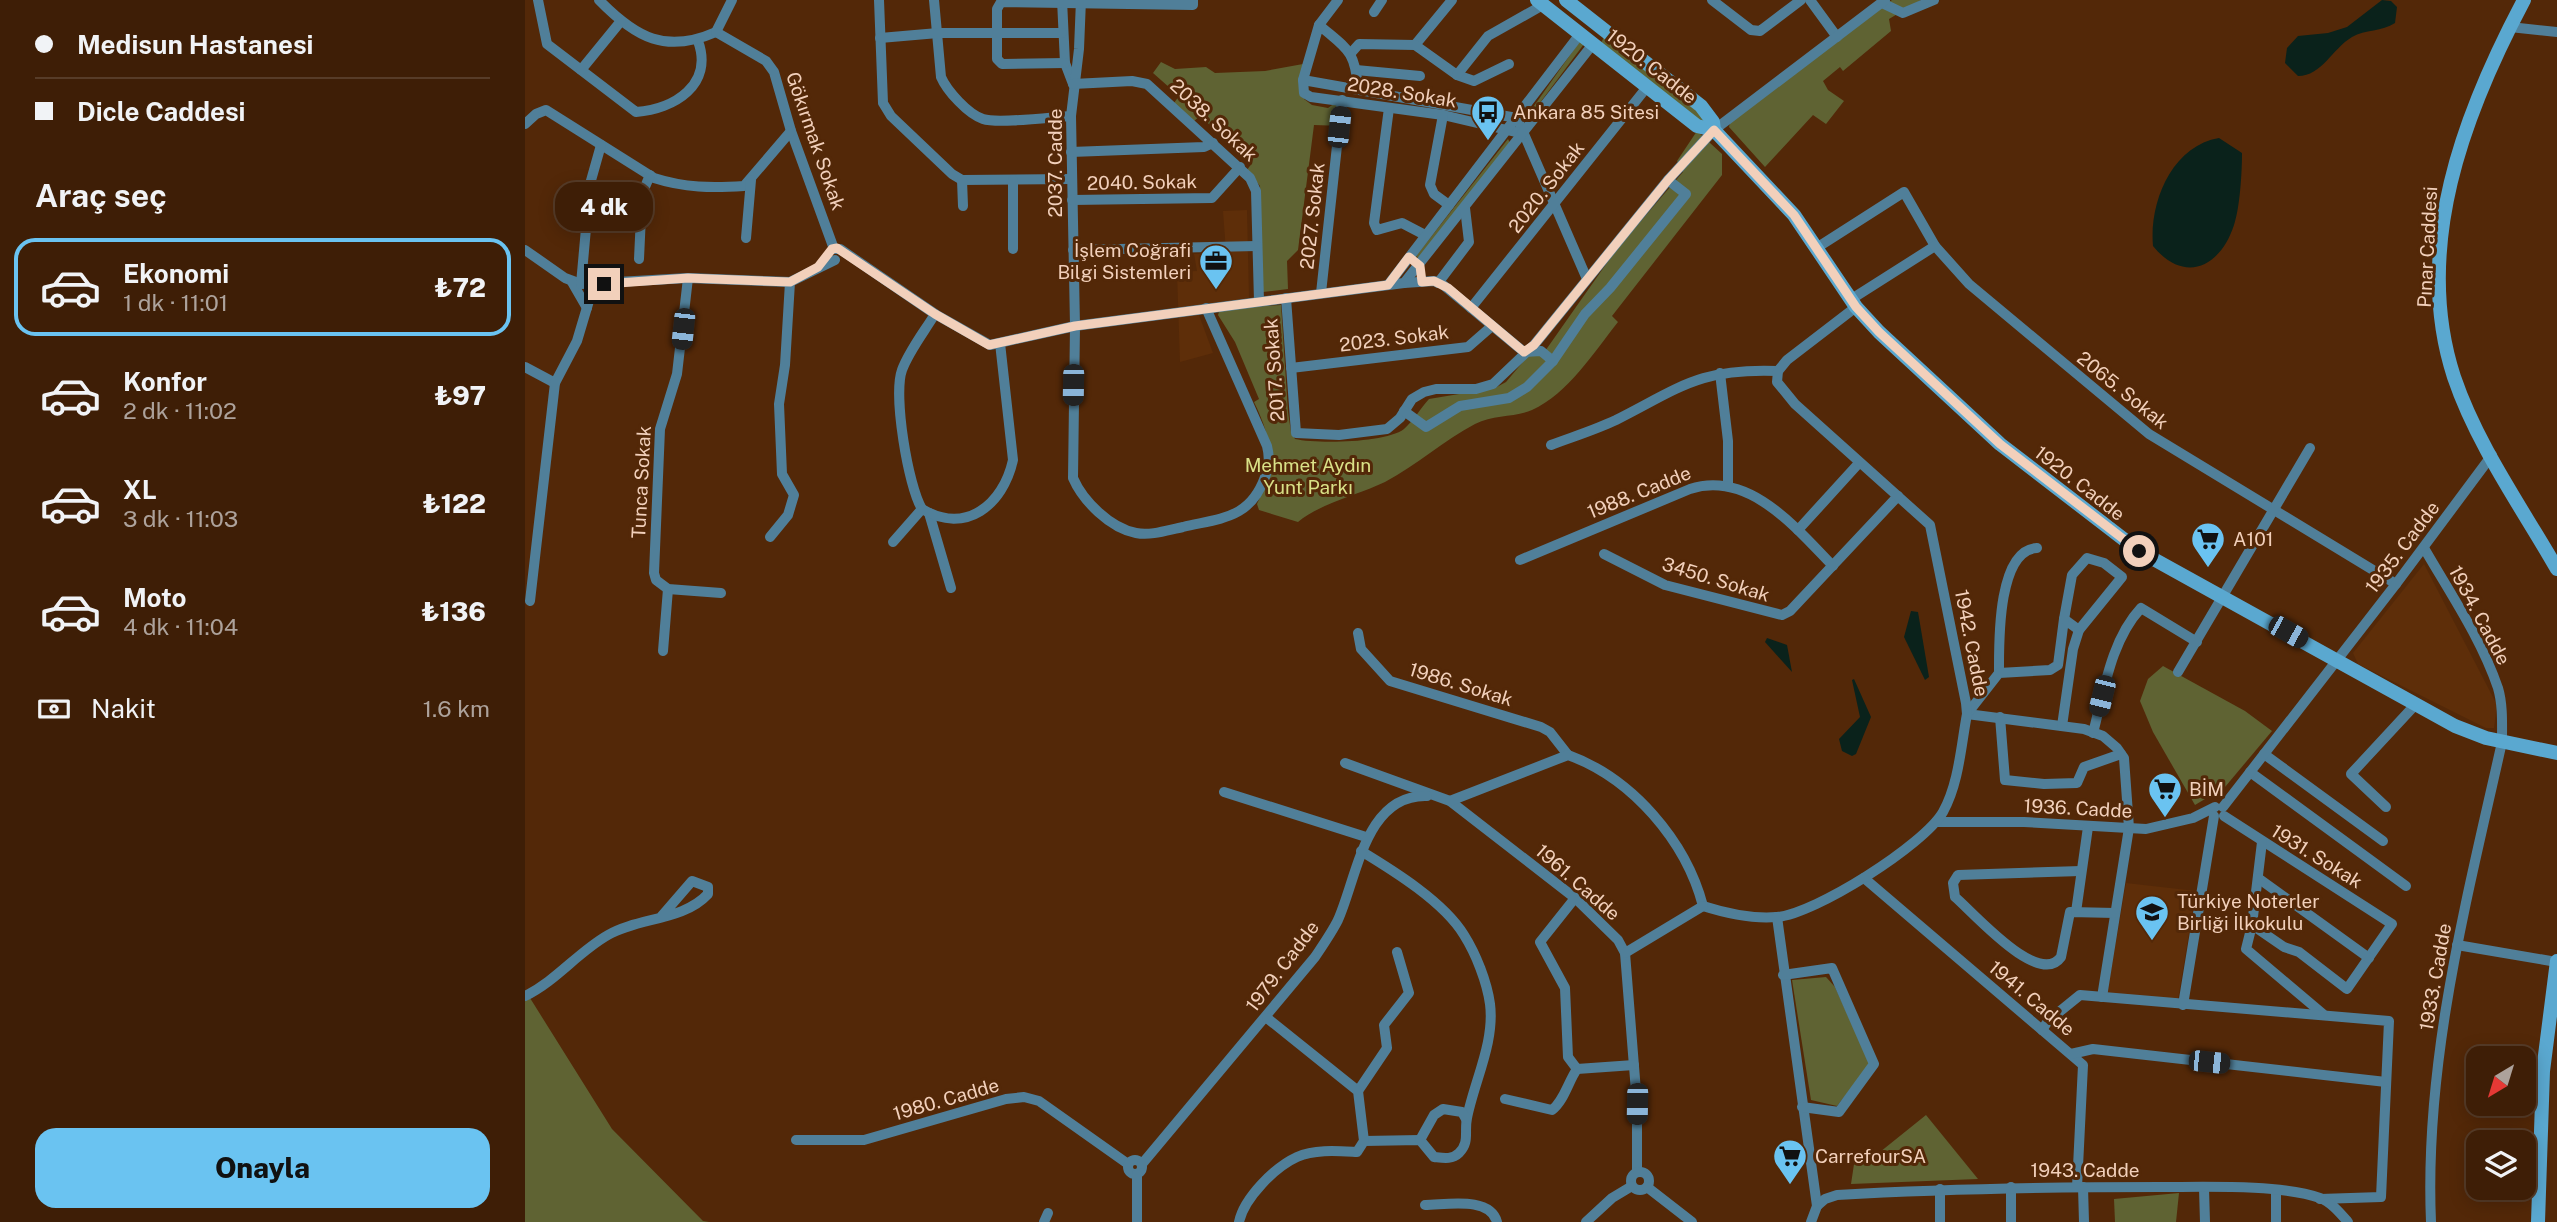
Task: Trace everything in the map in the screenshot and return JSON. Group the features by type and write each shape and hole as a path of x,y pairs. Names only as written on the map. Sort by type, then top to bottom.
{"main road":[{"name":"1920. Cadde","path":"1566,0 1691,96 1709,116 1714,130 1780,199 1818,247 1853,304 1953,403 2062,495 2139,551 2415,705 2463,729 2502,742 2557,753"},
{"name":"Pınar Caddesi","path":"2525,0 2510,27 2456,154 2445,208 2441,264 2442,316 2454,375 2492,455 2557,569"},
{"name":"1920. Cadde","path":"1540,3 1697,126 1714,130"},
{"path":"1580,34 1591,19"},
{"path":"1593,44 1604,30"},
{"path":"2538,1222 2557,962"}],"street":[{"path":"538,0 547,44 636,112 654,111 689,93 703,65 698,41"},
{"path":"599,0 621,21 652,40 670,43 698,41 716,32 731,0"},
{"path":"879,0 883,103 891,116 952,174 963,180 1071,179"},
{"path":"934,0 941,77 946,88 983,119 1071,116"},
{"path":"1065,63 1002,64 997,59 997,9 1001,2 1081,1 1193,5 1193,0"},
{"path":"1303,80 1318,25 1338,0"},
{"path":"1374,12 1383,0"},
{"path":"1415,45 1452,0"},
{"path":"1712,0 1751,30 1760,31 1801,0"},
{"path":"1810,0 1837,37"},
{"path":"1883,1 1903,13 1934,0"},
{"name":"2037. Cadde","path":"1062,1 1065,63 1073,84"},
{"name":"2037. Cadde","path":"1075,326 1071,116 1079,50 1081,1"},
{"name":"2017. Sokak","path":"1286,298 1296,433 1339,435 1387,429 1412,399 1424,392 1436,388 1476,389 1493,384 1534,345 1668,180 1714,130 1883,1"},
{"path":"1457,75 1487,37 1540,3"},
{"path":"580,71 621,21"},
{"name":"2028. Sokak","path":"1318,25 1351,53 1358,88"},
{"path":"2510,27 2557,32"},
{"name":"Gökırmak Sokak","path":"716,32 766,61 774,72 791,131 835,254"},
{"path":"880,38 938,33 1062,33"},
{"path":"1388,285 1580,34"},
{"path":"1351,53 1359,44 1415,45 1457,75 1474,81 1509,64"},
{"path":"1404,283 1593,44"},
{"path":"1356,70 1420,76"},
{"name":"2028. Sokak","path":"1517,118 1303,80 1304,93 1311,97 1443,115 1524,134"},
{"name":"2038. Sokak","path":"1073,84 1142,82 1153,88 1240,167 1255,186 1258,301"},
{"name":"2020. Sokak","path":"1471,308 1647,87"},
{"name":"2027. Sokak","path":"1321,293 1342,100"},
{"path":"1389,108 1374,223 1377,230 1402,223 1425,235"},
{"path":"525,124 536,114 546,110 650,175 671,183 708,188 744,186 791,131"},
{"path":"1443,115 1430,185 1434,194 1449,205"},
{"path":"1517,118 1587,279"},
{"path":"1071,152 1205,147 1213,143"},
{"path":"587,308 577,283 590,184 601,145"},
{"name":"2040. Sokak","path":"1072,200 1212,198 1240,167"},
{"path":"639,259 642,194 650,175"},
{"path":"746,238 751,180"},
{"path":"963,180 963,206"},
{"path":"1013,180 1013,249"},
{"path":"1404,411 1426,427 1460,406 1510,398 1527,387 1553,361 1585,314 1610,288 1686,194 1668,180"},
{"name":"2065. Sokak","path":"1818,247 1904,192 1935,246 1969,284 2128,418 2172,451 2396,584"},
{"path":"1438,283 1469,242 1465,208"},
{"path":"1073,250 1257,246"},
{"path":"1551,445 1615,420 1679,385 1700,377 1745,369 1778,371 1853,304 1935,246"},
{"path":"525,250 577,283 594,284 688,278 790,282 835,254 857,261 935,314 985,343 1000,343 1075,326 1258,301 1404,283 1438,283 1524,352 1541,351 1553,361"},
{"path":"1409,257 1420,266 1422,282"},
{"name":"Tunca Sokak","path":"668,589 656,580 655,573 660,429 677,374 688,278"},
{"path":"770,537 787,515 794,495 782,474 779,404 786,365 790,282"},
{"path":"530,601 555,383 577,341 594,284"},
{"path":"1075,326 1073,478 1079,492 1116,525 1134,533 1150,534 1223,518 1243,510 1260,491 1269,461 1261,431 1206,308"},
{"path":"935,314 902,372 900,398 908,465 951,588"},
{"name":"2023. Sokak","path":"1290,368 1468,347 1492,326"},
{"path":"925,511 960,520 975,515 996,496 1010,474 1013,460 1000,343"},
{"path":"525,367 555,383"},
{"name":"1942. Cadde","path":"1703,906 1777,917 1809,906 1864,878 1936,822 1953,787 1967,714 1930,525 1783,392 1777,382 1778,371"},
{"path":"1720,373 1728,441 1728,485 1756,498 1798,530 1833,566"},
{"path":"2178,672 2310,447"},
{"name":"1935. Cadde","path":"2338,660 2492,455"},
{"path":"1798,530 1859,463"},
{"name":"1988. Cadde","path":"1520,561 1690,489 1715,484 1728,485"},
{"name":"3450. Sokak","path":"1604,554 1665,585 1776,615 1790,611 1898,496"},
{"path":"893,542 925,511"},
{"path":"1967,714 1999,673 1999,634 2008,576 2021,556 2036,548"},
{"name":"1934. Cadde","path":"2424,548 2484,655 2498,689 2502,742"},
{"path":"1999,673 2050,670 2058,665 2072,575 2087,558 2104,563 2122,577 2079,630 2073,649 2062,726"},
{"path":"663,650 668,589 721,593"},
{"path":"2094,733 2116,651 2130,620 2141,608 2197,642"},
{"path":"2064,619 2079,630"},
{"name":"1986. Sokak","path":"1358,633 1361,649 1390,681 1541,727 1550,732 1568,755"},
{"name":"1936. Cadde","path":"1936,822 2024,822 2146,829 2219,812 2338,660"},
{"path":"2386,807 2350,774 2415,705"},
{"path":"1967,714 2062,726 2094,733 2103,736 2124,758 2129,828 2102,997"},
{"path":"2000,718 2005,780 2044,785 2077,783 2084,767 2121,754"},
{"name":"1933. Cadde","path":"2431,1222 2431,1171 2440,1052 2457,946 2502,742"},
{"path":"2264,754 2383,841"},
{"path":"1450,802 1568,755 1587,761 1613,779 1657,820 1694,876 1703,906 1625,953 1634,1065 1637,1172 1631,1180 1632,1186 1639,1191 1647,1187"},
{"name":"1961. Cadde","path":"1345,763 1450,802 1575,898 1618,940 1625,953"},
{"path":"2250,772 2406,886"},
{"path":"1224,792 1366,837"},
{"name":"1979. Cadde","path":"1142,1164 1267,1018 1315,957 1338,920 1366,837 1388,812 1403,801 1419,795 1435,796"},
{"path":"2183,1005 2219,812"},
{"name":"1931. Sokak","path":"2219,812 2392,924 2369,958"},
{"path":"2076,912 2088,827"},
{"path":"2262,842 2252,925 2246,949 2324,1015"},
{"path":"1361,851 1402,878 1454,921 1476,962 1490,1003 1491,1023 1466,1119 1467,1141 1457,1155 1449,1158 1434,1157 1420,1140"},
{"path":"2081,871 1958,875 1953,883 1955,897 2022,958 2038,965 2057,962 2070,912 2115,913"},
{"name":"1941. Cadde","path":"1864,878 2084,1067 2080,1187 2084,1222"},
{"path":"2252,925 2284,947 2299,952 2347,989 2369,958 2258,878"},
{"path":"525,996 542,988 609,934 660,918 699,903 708,894 708,887 692,881 660,918"},
{"path":"1575,898 1540,942 1565,988 1568,1057 1577,1069"},
{"path":"1777,917 1817,1206 1811,1222"},
{"path":"2457,946 2557,962"},
{"path":"1239,1222 1258,1190 1277,1170 1297,1157 1319,1152 1357,1152 1362,1145 1358,1091 1387,1048 1384,1025 1409,993 1397,952"},
{"path":"1783,975 1832,968 1874,1064 1839,1112 1803,1107"},
{"path":"2042,1030 2048,1021 2080,995 2389,1021 2381,1198 2320,1199"},
{"path":"1267,1018 1358,1091"},
{"path":"2071,1054 2093,1049 2386,1082"},
{"path":"1577,1069 1634,1065"},
{"path":"1505,1099 1552,1111 1559,1104 1566,1085 1577,1069"},
{"name":"1980. Cadde","path":"796,1140 864,1140 1006,1099 1024,1097 1039,1101 1128,1164"},
{"path":"1420,1140 1434,1115 1443,1109 1462,1112 1466,1119"},
{"path":"1362,1145 1420,1140"},
{"path":"1137,1174 1129,1171 1128,1164 1134,1160 1142,1164 1141,1171 1137,1174 1137,1222"},
{"path":"1637,1172 1648,1176 1647,1187"},
{"path":"1586,1222 1612,1198 1632,1186"},
{"path":"1647,1187 1692,1222"},
{"path":"2011,1187 2011,1222"},
{"path":"2204,1188 2205,1222"},
{"name":"1943. Cadde","path":"1817,1206 1825,1199 1837,1195 1940,1189 2204,1188 2276,1191 2320,1199 2337,1210 2348,1222"},
{"path":"1940,1189 1940,1222"},
{"path":"2276,1191 2276,1222"},
{"path":"1425,1205 1486,1206 1494,1213 1497,1222"}],"shaded area":[{"path":"1247,210 1249,298 1196,307 1213,353 1180,362 1177,272 1197,271 1194,254 1226,252 1223,211"},
{"path":"2424,564 2497,705 2494,728 2486,728 2358,664 2353,653"},
{"name":"Türkiye Noterler Birliği İlkokulu","path":"2126,883 2196,891 2178,999 2107,994"}],"green space":[{"path":"1892,0 1921,0 1889,19 1891,31 1843,71 1840,67 1823,81 1828,90 1844,101 1826,124 1813,115 1765,167 1729,127 1730,123"},
{"path":"1604,37 1709,121 1702,122 1601,43"},
{"path":"1580,41 1584,44 1527,120 1524,120"},
{"path":"1161,62 1175,69 1206,67 1215,73 1265,71 1303,64 1304,99 1312,105 1328,108 1335,103 1343,104 1343,126 1314,125 1298,250 1287,261 1288,289 1263,292 1260,186 1247,170 1252,163 1200,116 1194,121 1174,103 1179,96 1153,73"},
{"name":"Mehmet Aydın Yunt Parkı","path":"1697,131 1722,154 1722,175 1612,316 1618,322 1557,394 1532,410 1475,424 1385,482 1327,505 1298,522 1259,510 1257,504 1269,465 1268,441 1254,402 1259,399 1235,342 1218,315 1220,309 1281,305 1288,412 1291,432 1295,439 1319,442 1351,441 1395,434 1407,426 1429,399 1495,388 1506,382 1528,356 1543,354 1616,250 1683,172 1677,161"},
{"path":"1508,139 1510,143 1418,258 1416,256"},
{"path":"2163,666 2245,711 2272,731 2225,787 2195,805 2153,732 2140,701 2148,679"},
{"path":"1826,977 1835,987 1870,1064 1837,1106 1811,1100 1792,980"},
{"path":"525,990 612,1129 703,1221 709,1222 525,1222"},
{"path":"1926,1115 1978,1179 1851,1184 1856,1151 1880,1152"},
{"path":"2179,1193 2176,1222 2115,1222 2114,1199"}],"water":[{"path":"2382,0 2391,1 2397,7 2395,23 2352,37 2314,72 2306,75 2298,76 2285,63 2287,48 2298,36 2328,33 2347,27"},
{"path":"2219,138 2242,153 2239,200 2234,225 2220,252 2210,261 2200,266 2177,265 2153,246 2155,212 2160,195 2176,164 2188,152"},
{"path":"1911,611 1918,612 1929,677 1925,680 1904,637"},
{"path":"1767,638 1787,645 1792,672 1765,642"},
{"path":"1854,679 1871,717 1856,754 1852,756 1842,751 1839,739 1860,717 1852,680"}],"place":[{"name":"Ankara 85 Sitesi","path":"1488,142"},
{"name":"İşlem Coğrafi Bilgi Sistemleri","path":"1216,291"},
{"name":"A101","path":"2208,569"},
{"name":"BİM","path":"2165,819"},
{"name":"Türkiye Noterler Birliği İlkokulu","path":"2152,942"},
{"name":"CarrefourSA","path":"1790,1186"}],"route":[{"path":"604,284 688,278 790,282 818,267 832,249 837,248 935,314 989,345 1075,326 1388,285 1409,257 1420,266 1422,282 1434,281 1448,288 1524,352 1534,345 1668,180 1714,130 1794,215 1856,307 1879,332 2000,444 2091,518 2139,551"}]}
